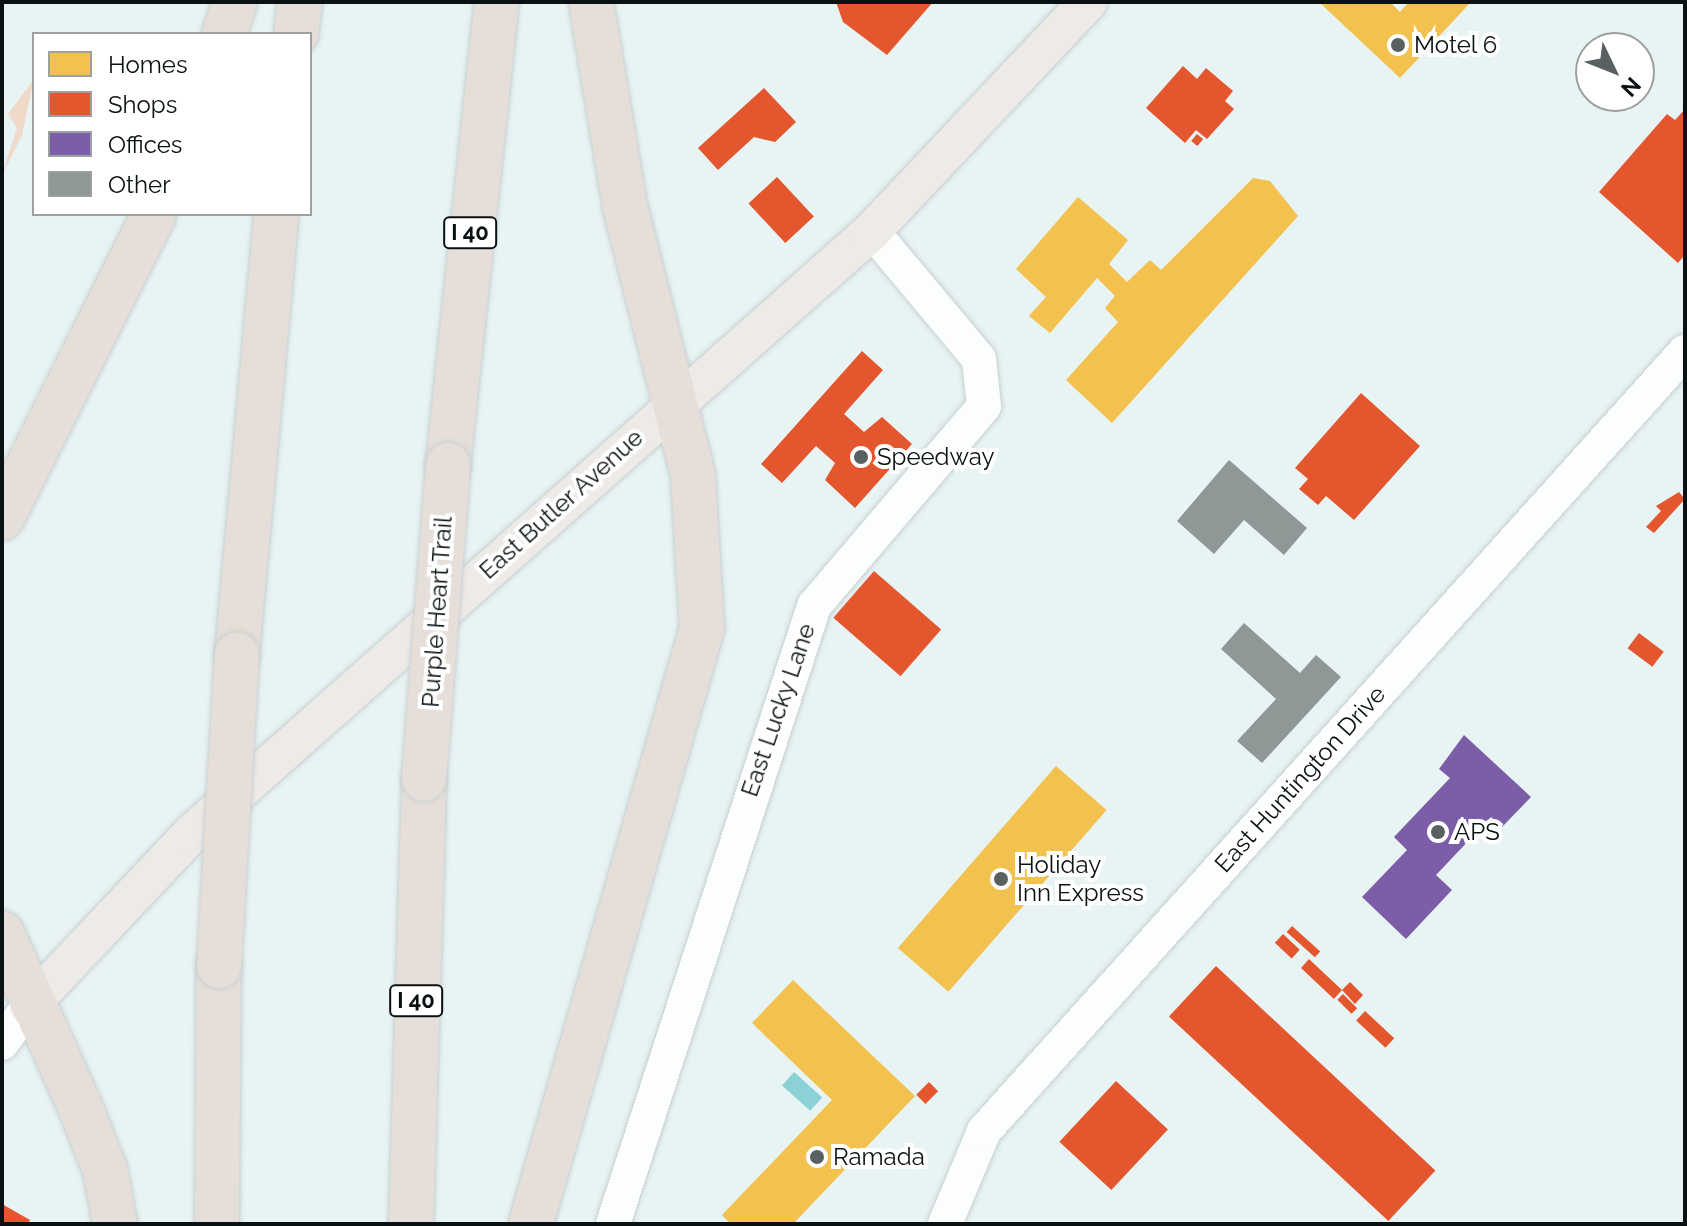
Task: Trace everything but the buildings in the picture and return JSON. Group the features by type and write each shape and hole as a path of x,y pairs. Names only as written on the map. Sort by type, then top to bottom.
{"highway":[{"path":"225,32 235,2"},
{"path":"296,32 300,2"},
{"name":"Purple Heart Trail","path":"411,1224 424,779 448,465 497,2"},
{"path":"531,1224 702,628 693,475 679,398 625,207 591,2"},
{"path":"2,518 153,216"},
{"path":"217,1224 219,966 237,655 276,216"},
{"path":"2,933 29,1006 79,1104 105,1170 115,1224"}],"main road":[{"name":"East Butler Avenue","path":"29,1006 191,834 679,398 872,231 1088,2"}],"street":[{"name":"East Lucky Lane","path":"613,1224 814,606 984,406 979,359 872,231"},
{"name":"East Huntington Drive","path":"945,1224 984,1131 1685,352"},
{"name":"East Butler Avenue","path":"2,1043 29,1006"}],"shaded area":[{"path":"32,82 22,135 2,175 17,128 8,114"}],"water":[{"path":"794,1072 822,1097 810,1111 782,1085"}],"place":[{"name":"Motel 6","path":"1398,45"},
{"name":"Speedway","path":"861,457"},
{"name":"APS","path":"1438,832"},
{"name":"Holiday Inn Express","path":"1001,879"},
{"name":"Ramada","path":"817,1157"}]}
